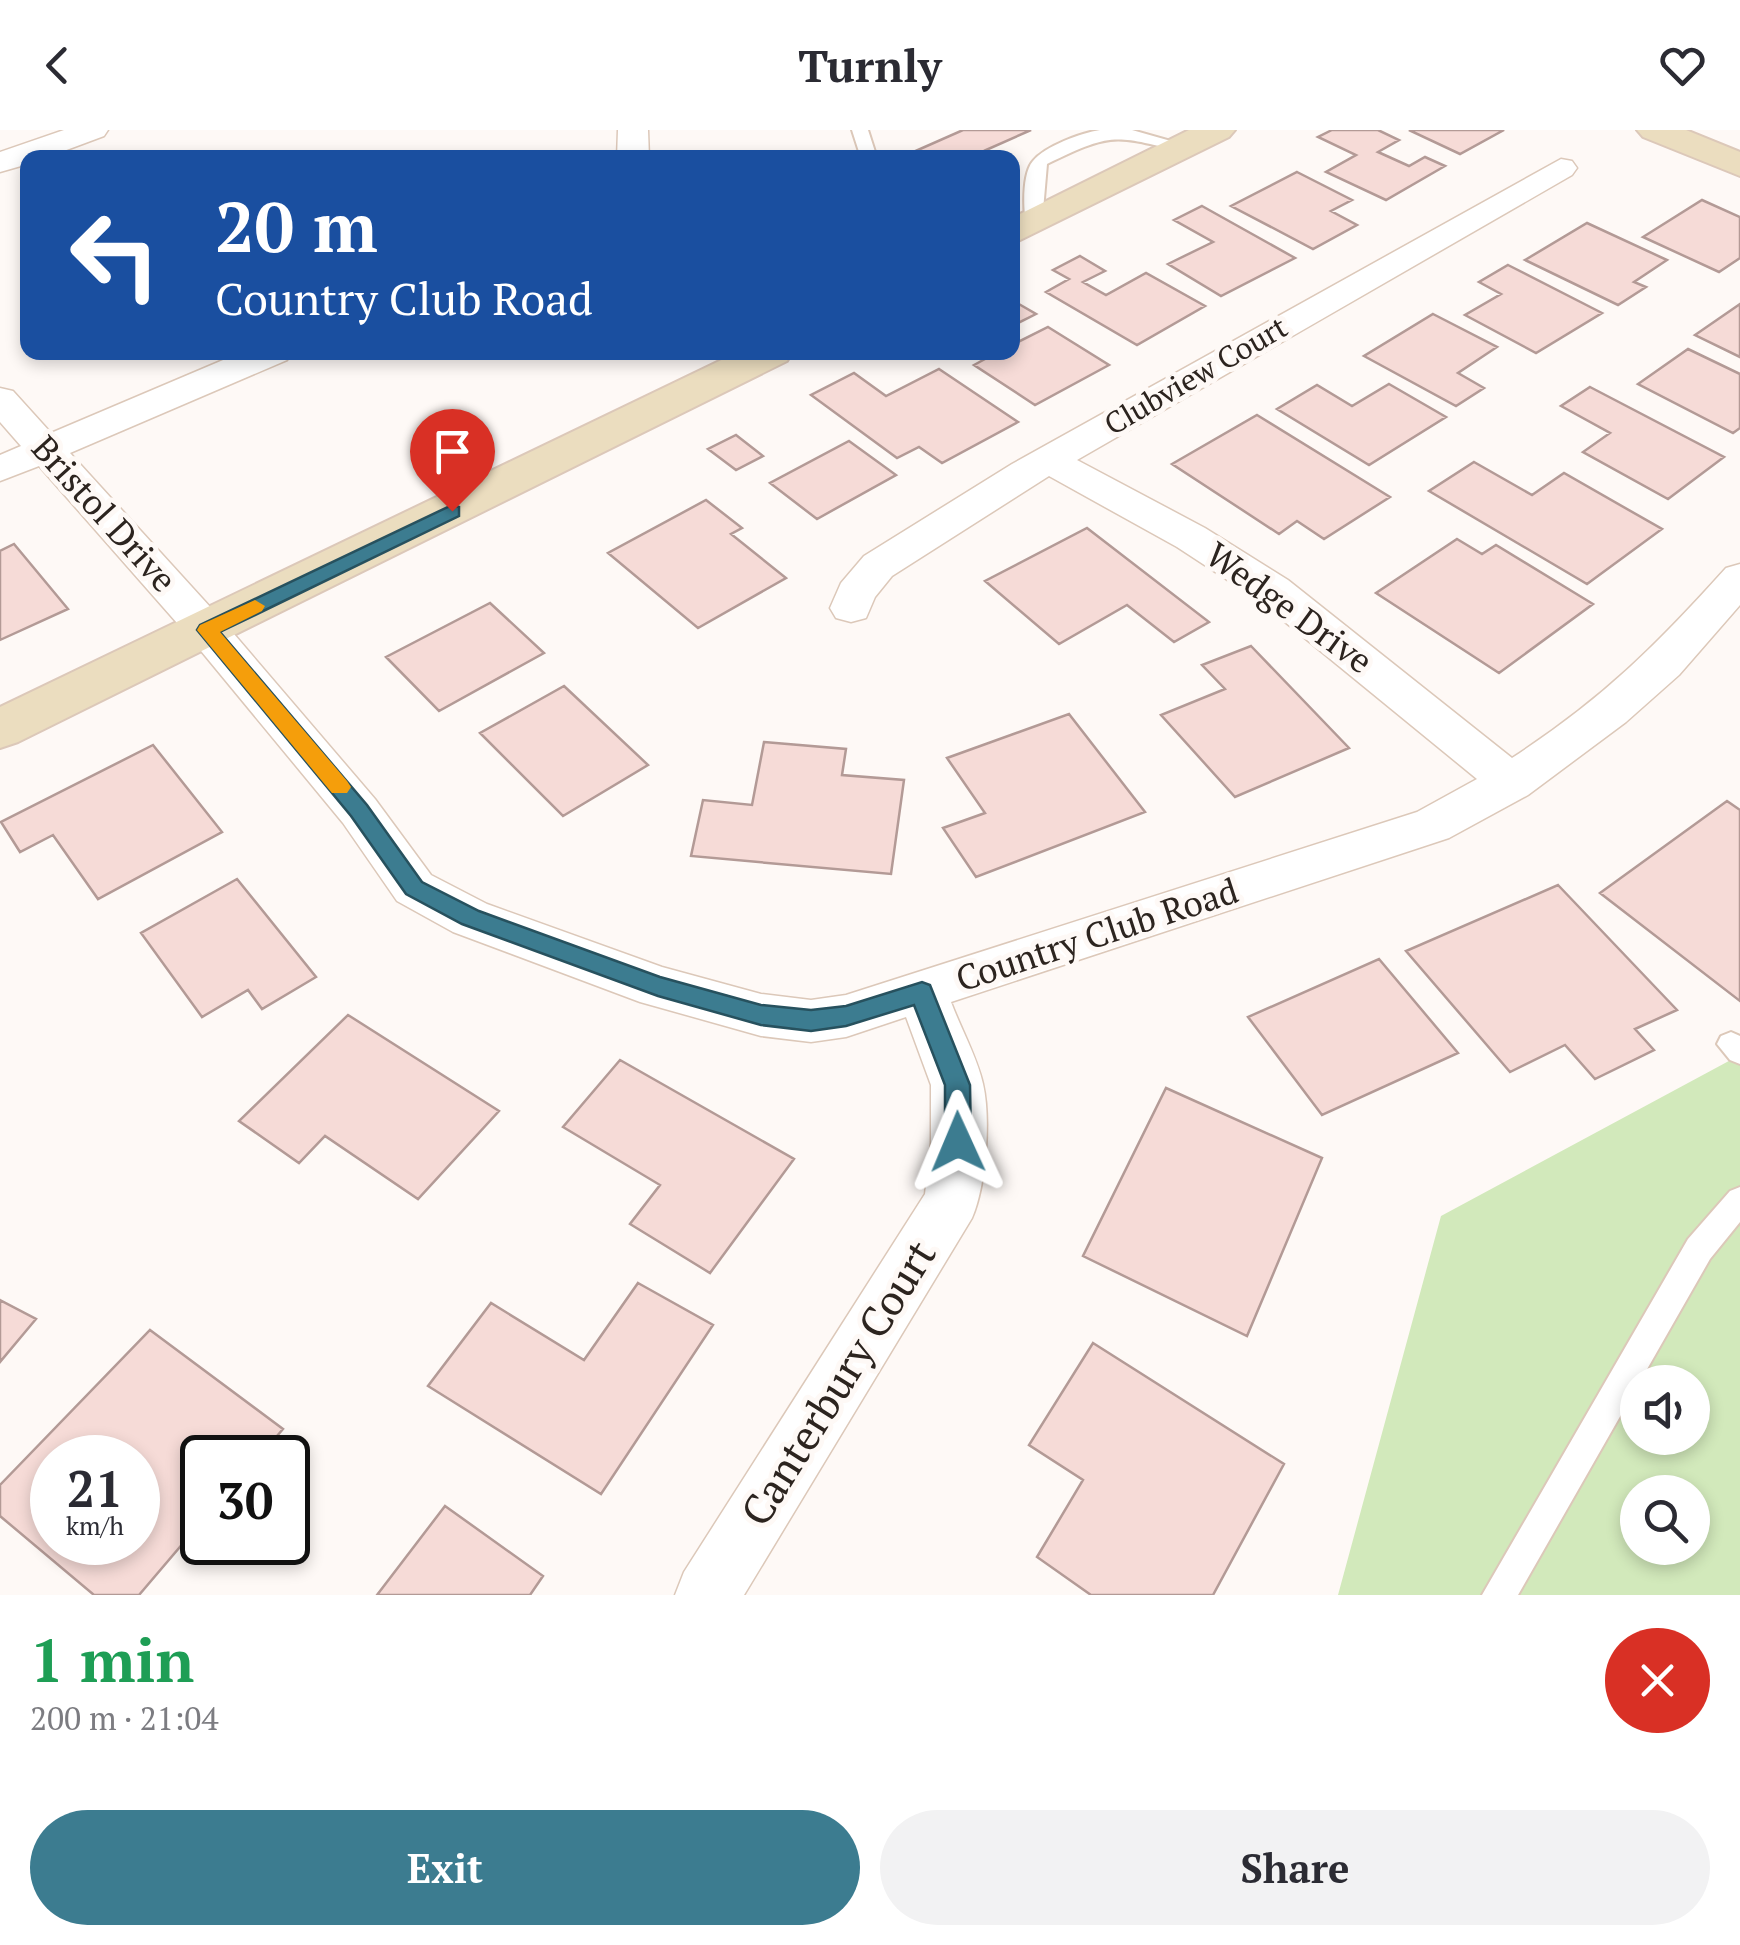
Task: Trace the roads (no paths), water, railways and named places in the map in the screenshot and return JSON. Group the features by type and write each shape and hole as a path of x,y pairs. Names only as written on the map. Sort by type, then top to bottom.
{"street":[{"path":"37,150 93,130"},
{"path":"1023,228 1218,130"},
{"path":"1655,130 1740,165"},
{"name":"Clubview Court","path":"851,608 856,593 878,566 1048,460 1561,168"},
{"path":"0,469 255,360"},
{"path":"0,730 756,360"},
{"name":"Bristol Drive","path":"0,399 207,630"},
{"name":"Wedge Drive","path":"1048,460 1162,519 1272,590 1363,658 1512,783"},
{"name":"Country Club Road","path":"207,630 359,810 414,888 470,918 658,986 761,1015 811,1021 846,1016 1432,825 1512,783 1600,719 1665,662 1740,578"},
{"name":"Canterbury Court","path":"707,1595 952,1200 958,1142 957,1085 922,992"}],"lane":[{"path":"1023,228 1036,170 1042,162 1079,142 1105,132 1120,132 1184,147"},
{"path":"1498,1595 1700,1248 1740,1200"}]}
